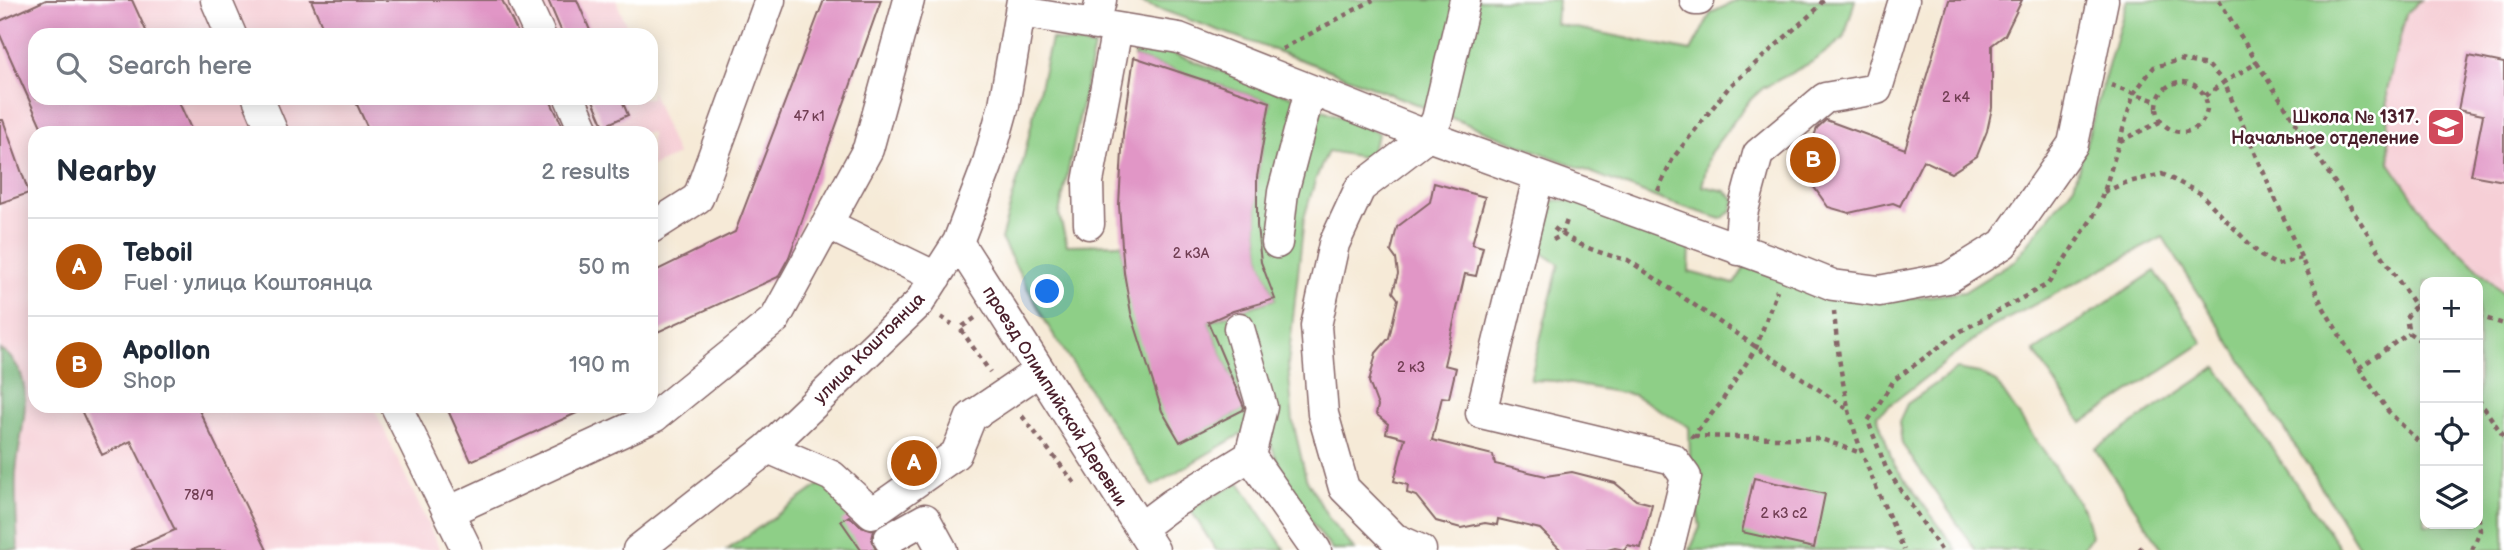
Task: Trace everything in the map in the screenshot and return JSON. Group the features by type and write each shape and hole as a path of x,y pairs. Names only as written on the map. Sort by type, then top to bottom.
{"street":[{"path":"216,0 228,28"},
{"path":"524,0 537,28"},
{"path":"658,224 698,198 770,0"},
{"path":"448,512 654,417 775,318 868,149 909,0"},
{"path":"1422,550 1394,538 1344,488 1323,414 1316,326 1334,244 1360,188 1428,136 1437,119 1465,0"},
{"path":"1739,250 1742,214 1758,154 1825,98 1877,89 1903,0"},
{"path":"1021,6 1105,18 1179,38 1538,178 1833,285 1879,291 1948,278 2003,244 2073,145 2103,0"},
{"name":"улица Коштоянца","path":"638,550 768,448 919,303 957,242 987,166 1004,105 1021,6"},
{"path":"1089,223 1088,182 1105,18"},
{"path":"1277,243 1283,192 1310,90"},
{"path":"261,105 270,126"},
{"path":"573,105 582,126"},
{"path":"1538,178 1481,413 1673,459 1686,477 1668,550"},
{"path":"827,224 936,277"},
{"name":"проезд Олимпийской Деревни","path":"957,242 1147,539"},
{"path":"1147,539 1171,504 1250,456 1262,407 1239,328"},
{"path":"872,513 956,454 971,417 1039,371"},
{"path":"399,413 467,550"},
{"path":"768,448 831,476 872,513 880,545 925,519 942,550"},
{"path":"1250,456 1316,550"}],"path":[{"path":"1250,66 1373,0"},
{"path":"1646,217 1674,158 1729,86 1819,7 1823,0"},
{"path":"2219,0 2415,306"},
{"path":"1941,550 1886,468 1868,421 1894,380 1961,331 2048,284 2092,217 2104,192 2134,93 2154,67 2180,60 2208,65 2224,82 2322,305 2388,411 2420,444"},
{"path":"2205,96 2257,63"},
{"path":"2088,78 2157,101"},
{"path":"2185,82 2197,86 2205,96 2207,108 2204,121 2195,129 2183,133 2170,131 2160,122 2156,112 2157,101 2162,90 2173,83 2185,82"},
{"path":"2120,141 2160,122"},
{"path":"2104,192 2125,183 2162,174 2200,193 2261,256 2277,265 2301,258"},
{"path":"1530,208 1562,235 1599,253 1628,260 1849,411"},
{"path":"1673,459 1720,404 1756,348 1786,266"},
{"path":"1833,285 1836,342 1849,411 1862,453 1904,550"},
{"path":"2420,305 2415,306 2406,318 2409,333 2420,340"},
{"path":"2483,318 2504,324"},
{"path":"960,327 1004,393 1078,487"},
{"path":"2359,368 2409,333"},
{"path":"2481,403 2504,437"},
{"path":"1693,436 1821,439 1862,453"},
{"path":"2472,550 2480,529"}],"shaded area":[{"path":"0,0 616,0 627,28 28,28 28,105 657,105 677,155 658,164 658,126 28,126 28,413 376,413 440,550 0,550"},
{"name":"Школа № 1317. Начальное отделение","path":"2421,0 2504,0 2504,294 2429,221 2390,163 2387,90 2406,14"}],"green space":[{"path":"1134,0 1558,0 1556,24 1691,51 1711,13 1738,0 1855,0 1844,38 1814,61 1763,88 1749,101 1710,153 1702,186 1725,191 1735,200 1731,212 1721,219 1662,200 1321,67"},
{"path":"2127,0 2421,0 2406,14 2387,90 2390,163 2429,221 2504,294 2504,550 2361,550 2163,237 1988,329 1877,415 1893,463 1957,550 1690,550 1700,527 1690,458 1689,427 1634,395 1555,381 1530,380 1559,264 1536,249 1542,208 1556,200 1574,201 1690,246 1689,272 1734,284 1747,264 1875,302 1964,292 2015,260 2074,185"},
{"path":"1051,39 1094,47 1059,214 1067,245 1122,244 1124,273 1180,441 1245,409 1208,322 1275,299 1261,262 1257,226 1257,177 1270,102 1134,57 1135,40 1290,96 1379,133 1368,158 1328,151 1316,178 1304,218 1288,364 1293,422 1306,478 1329,519 1355,550 1332,550 1290,493 1270,442 1248,430 1153,486 1048,326 1001,239 1023,161"},
{"path":"2155,271 2203,343 2082,423 2034,351"},
{"path":"0,349 13,360 21,374 24,389 25,406 16,474 18,550 0,550"},
{"path":"2217,367 2341,550 2163,550 2095,449"},
{"path":"1957,369 1979,373 1996,382 2085,512 2091,536 2082,550 1976,550 1902,444 1899,422 1907,404"},
{"path":"832,476 872,513 889,539 871,550 727,550"},
{"path":"1239,482 1285,550 1216,550 1190,509"}],"building":[{"path":"46,0 132,0 145,28 28,28 28,97 0,35 0,21"},
{"path":"311,0 502,0 516,28 323,28"},
{"path":"548,0 577,0 589,28 560,28"},
{"path":"824,0 881,0 789,257 778,277 658,332 658,270 735,232"},
{"path":"1949,0 2022,0 2005,35 1992,45 1992,108 1977,156 1951,173 1923,160 1900,206 1893,203 1849,213 1828,207 1802,170 1817,128 1826,120 1905,149"},
{"path":"2469,56 2504,63 2504,181 2471,175 2483,115 2458,110"},
{"path":"1134,57 1270,102 1257,177 1257,226 1261,262 1275,299 1233,311 1208,322 1244,407 1243,410 1180,442 1162,411 1131,313 1124,273 1119,205 1123,133"},
{"path":"31,105 180,105 190,126 41,126"},
{"path":"357,105 552,105 563,126 367,126"},
{"path":"595,105 624,105 628,115 604,126"},
{"path":"0,120 3,120 28,193 0,203"},
{"path":"1434,183 1485,197 1472,244 1483,247 1476,276 1465,274 1444,365 1456,368 1449,398 1442,397 1432,440 1493,455 1495,464 1546,476 1572,472 1615,483 1636,500 1652,504 1641,548 1627,545 1625,550 1561,550 1540,529 1498,519 1497,525 1485,523 1461,528 1436,521 1416,496 1407,493 1408,485 1394,481 1405,438 1386,433 1388,424 1376,414 1378,406 1369,382 1376,353 1389,338 1398,299 1393,292 1398,274 1396,259 1391,252 1397,227 1430,202"},
{"path":"82,413 200,413 267,550 130,550 175,530 131,441 102,455"},
{"path":"449,413 577,413 471,461"},
{"path":"1754,478 1825,494 1814,548 1742,532"},
{"path":"849,516 861,526 874,530 872,539 876,550 861,550 841,521"}],"place":[{"name":"Школа № 1317. Начальное отделение","path":"2446,127"},
{"name":"Apollon","path":"1813,160"},
{"name":"Teboil","path":"914,463"}]}
